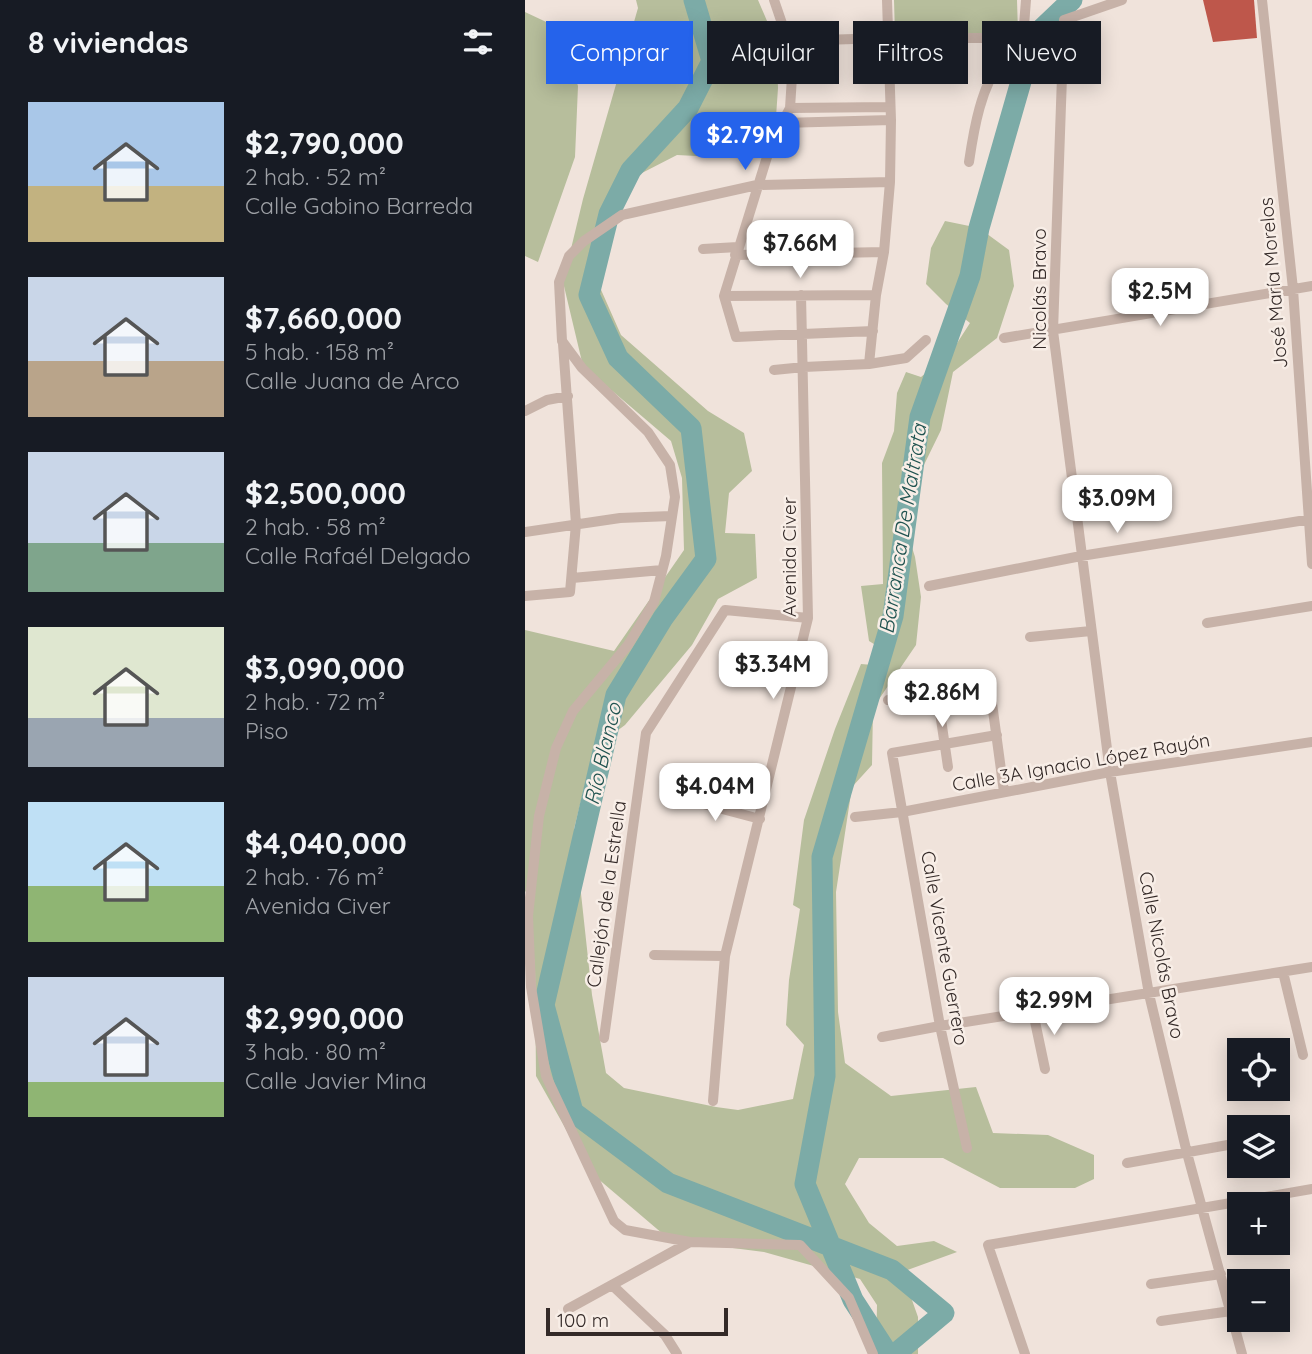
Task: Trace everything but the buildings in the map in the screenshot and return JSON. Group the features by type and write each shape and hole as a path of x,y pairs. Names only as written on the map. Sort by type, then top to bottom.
{"street":[{"path":"774,0 781,21"},
{"path":"887,0 887,21"},
{"path":"1024,21 1026,0"},
{"name":"Nicolás Bravo","path":"1081,556 1053,331 1064,20 1122,0"},
{"name":"José María Morelos","path":"1262,0 1293,289 1312,564"},
{"path":"792,84 790,108 771,144 724,296 736,337 873,331"},
{"path":"869,365 890,182 889,84"},
{"path":"969,162 974,129 990,84"},
{"path":"790,108 890,107"},
{"path":"782,123 891,120"},
{"path":"525,596 570,592 572,578 576,524 559,282 569,256 599,229 622,215 757,185 890,182"},
{"path":"703,249 884,252"},
{"path":"1004,338 1312,286"},
{"name":"Avenida Civer","path":"713,1101 725,956 809,618 801,295"},
{"path":"724,296 876,295"},
{"path":"774,370 869,365 906,358 926,340"},
{"path":"562,341 582,368 648,432 670,465 675,497 654,602 628,645 573,711 556,748 538,816 528,916 531,987 546,1076 614,1221 625,1230 690,1242 800,1245 849,1298 873,1354"},
{"path":"525,411 547,400 568,396"},
{"path":"525,532 620,518 671,516"},
{"path":"929,586 1081,556 1310,519"},
{"name":"Calle Nicolás Bravo","path":"1081,556 1110,772 1149,994 1187,1153 1227,1296"},
{"path":"572,578 662,570"},
{"path":"1207,623 1312,606"},
{"name":"Callejón de la Estrella","path":"604,1038 646,733 725,610 809,618"},
{"path":"1030,637 1091,631"},
{"path":"888,700 989,681 1005,792"},
{"path":"937,692 948,767"},
{"path":"945,744 997,735"},
{"name":"Calle 3A Ignacio López Rayón","path":"855,817 902,813 1110,772 1312,742"},
{"name":"Calle Vicente Guerrero","path":"945,744 892,753 940,1026 967,1148"},
{"path":"677,796 760,819"},
{"path":"654,955 725,956"},
{"path":"883,1037 1312,967"},
{"path":"1283,972 1303,1055"},
{"path":"1033,1012 1045,1069"},
{"path":"1127,1163 1227,1145"},
{"path":"1023,1353 988,1245 1312,1189"},
{"path":"568,1309 690,1242"},
{"path":"1151,1284 1221,1274"},
{"path":"612,1285 665,1335 677,1354"},
{"path":"1161,1321 1227,1312"},
{"name":"Calle Nicolás Bravo","path":"1236,1332 1242,1354"}],"green space":[{"path":"636,0 758,0 767,21 707,21 707,84 778,84 778,88 776,117 767,143 734,158 677,155 640,174 602,238 598,283 621,335 708,411 744,433 752,471 729,493 725,533 755,534 757,578 718,599 692,645 625,725 594,748 574,829 592,995 606,1073 624,1088 738,1110 793,1099 804,1045 786,1025 789,980 800,909 793,905 804,820 835,729 861,664 873,665 882,649 869,641 861,586 883,584 882,463 894,431 897,393 906,372 921,377 952,351 970,323 926,284 931,248 945,221 979,228 1009,250 1014,286 997,338 953,372 941,430 901,512 915,557 921,597 916,645 873,708 872,765 852,787 836,892 838,1012 845,1063 891,1096 976,1087 993,1133 1048,1135 1094,1155 1094,1179 1075,1188 1000,1188 943,1158 859,1158 845,1184 869,1223 897,1246 934,1241 957,1252 902,1272 918,1317 918,1354 876,1354 877,1305 860,1279 764,1252 670,1240 590,1172 536,1076 535,968 525,891 525,630 614,651 684,550 682,478 671,441 583,366 563,282 583,199 616,84 693,84 693,21 634,21 638,8"},
{"path":"894,0 1017,0 1018,21 982,21 982,34 968,34 968,21 895,21"},
{"path":"525,12 546,22 546,84 578,86 575,157 538,262 525,256"}],"waterway":[{"name":"Río Blanco","path":"694,0 712,61 688,108 631,170 609,214 589,295 618,358 691,428 706,559 663,618 616,695 544,1005 573,1112 668,1183 892,1270 944,1313 895,1354"},
{"name":"Barranca De Maltrata","path":"888,1354 853,1300 805,1184 825,1076 822,857 893,616 920,417 970,276 979,228 1034,36 1072,0"}]}
